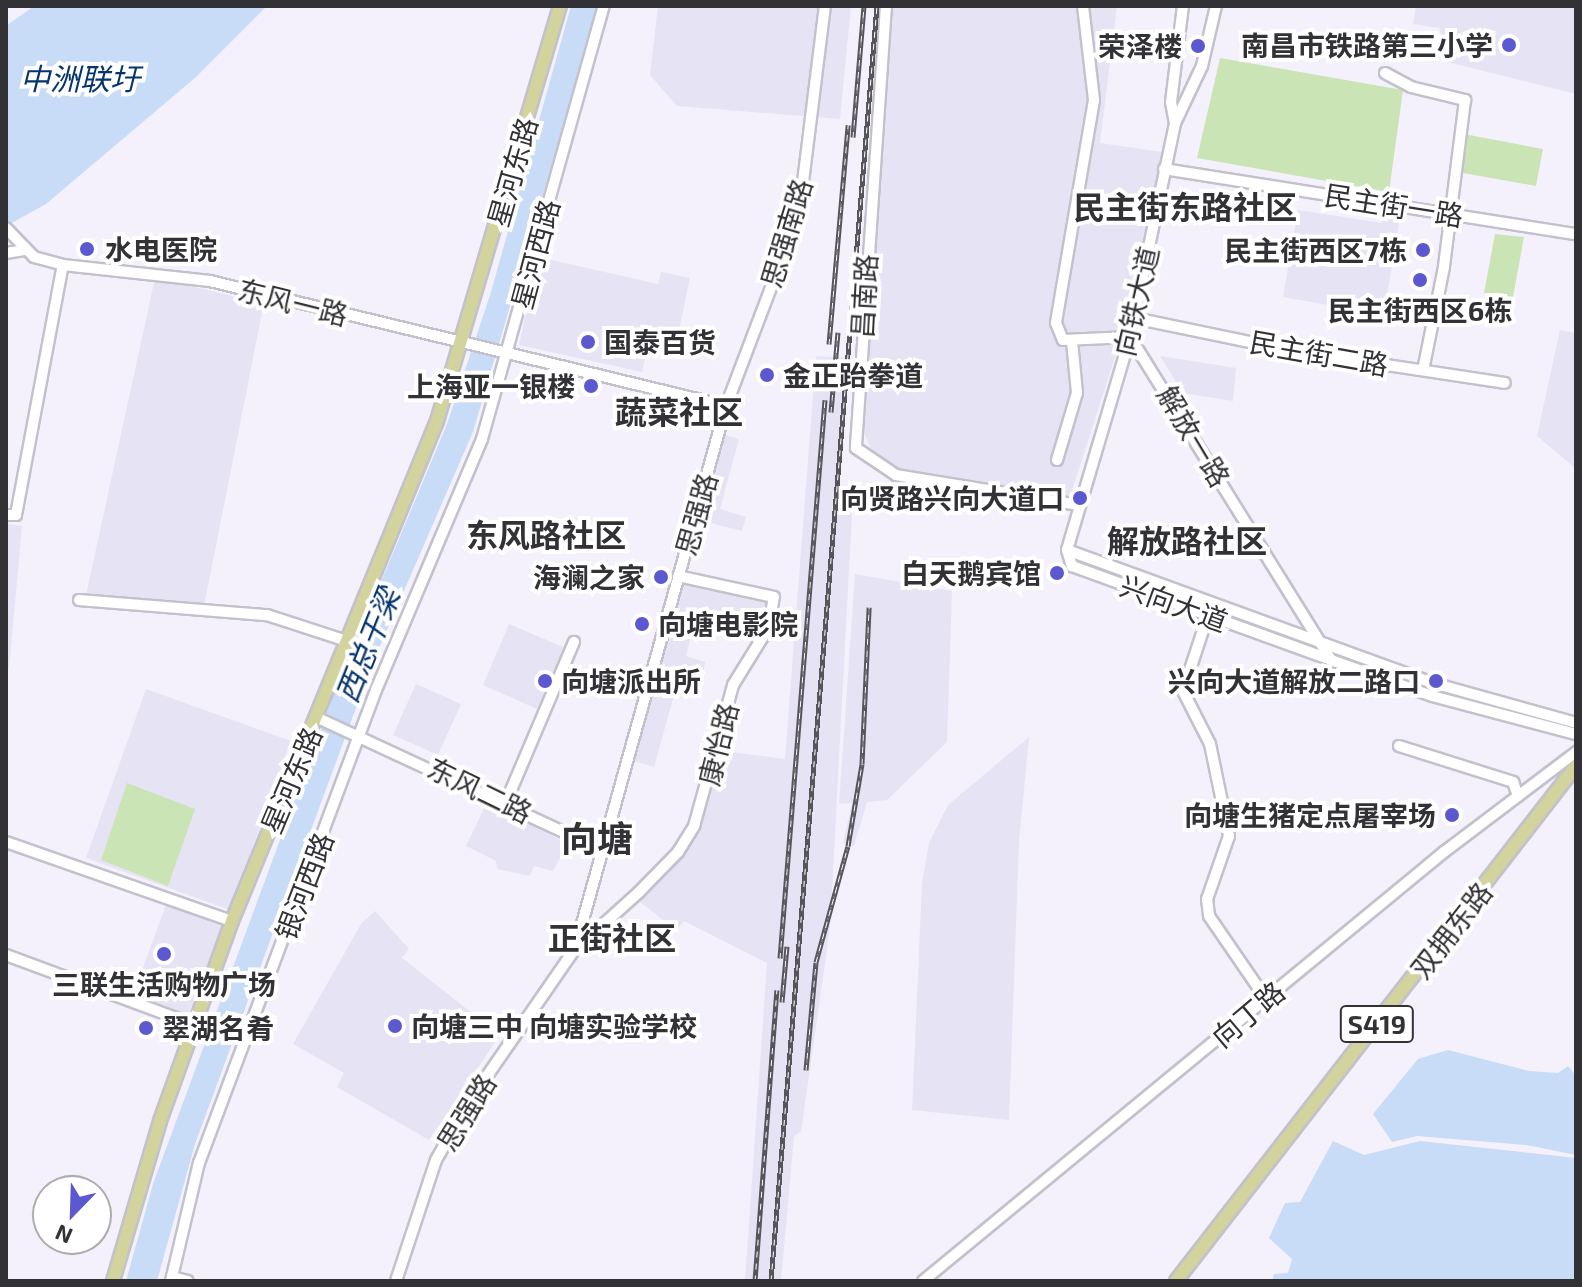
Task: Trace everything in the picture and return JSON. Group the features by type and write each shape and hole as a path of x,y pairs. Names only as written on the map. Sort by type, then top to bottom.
{"main road":[{"name":"星河东路","path":"113,1281 195,1025 232,921 320,718 347,641 467,344 560,6"},
{"name":"双拥东路","path":"1176,1281 1576,766"}],"street":[{"name":"星河西路","path":"456,498 482,439 604,6"},
{"name":"思强南路","path":"726,406 799,214 825,6"},
{"name":"昌南路","path":"886,6 856,448 896,475 1079,505"},
{"path":"1083,6 1094,100 1091,141 1056,323 1063,340 1130,337"},
{"path":"1175,123 1172,88 1183,6"},
{"name":"向铁大道","path":"1067,550 1130,337 1175,123 1202,66 1216,6"},
{"path":"1385,73 1411,87 1465,100 1452,214 1423,370"},
{"name":"民主街一路","path":"1164,169 1576,234"},
{"path":"6,228 20,246 6,253"},
{"name":"东风一路","path":"20,246 63,265 210,281 467,344 508,350"},
{"path":"6,515 16,515 63,265"},
{"name":"民主街二路","path":"1134,318 1505,383"},
{"name":"解放一路","path":"1130,337 1331,660"},
{"path":"1057,460 1077,393 1072,341"},
{"path":"508,350 726,406"},
{"name":"思强路","path":"396,1281 436,1160 469,1102 575,949 726,406"},
{"name":"银河西路","path":"171,1279 199,1163 358,734 456,498"},
{"name":"兴向大道","path":"1067,550 1433,683 1576,723"},
{"name":"兴向大道","path":"1067,550 1072,566 1331,660 1432,696 1576,734"},
{"name":"康怡路","path":"575,949 631,901 678,852 694,826 733,685 769,627 774,597 678,576"},
{"path":"79,600 267,615 347,641"},
{"path":"1213,603 1183,691 1210,744 1229,836 1207,899 1209,916 1266,999"},
{"path":"506,802 574,642"},
{"name":"东风二路","path":"320,718 506,802 603,850"},
{"path":"1399,746 1513,782 1518,796"},
{"name":"向丁路","path":"923,1281 1266,999 1576,752"},
{"path":"6,842 232,921"},
{"path":"6,955 195,1025"},
{"path":"171,1279 188,1281"}],"shaded area":[{"path":"658,6 851,6 840,119 677,106 650,75"},
{"path":"887,6 1117,6 1100,143 1162,152 1132,304 1069,500 898,474 872,450 859,423"},
{"name":"南昌市铁路第三小学","path":"1416,6 1576,6 1576,94 1443,61 1440,28 1413,24"},
{"path":"1298,210 1382,223 1382,214 1400,217 1384,315 1283,297"},
{"path":"538,257 658,284 661,272 690,278 678,335 652,329 642,372 519,345"},
{"path":"155,278 264,303 204,606 86,595"},
{"path":"1560,330 1576,333 1576,469 1537,436"},
{"path":"816,356 850,358 838,498 852,514 830,928 801,1132 794,1136 781,1281 745,1281 767,963 684,921 676,931 638,900 692,835 722,751 785,759"},
{"path":"1160,356 1236,368 1233,401 1183,393"},
{"path":"721,434 739,439 720,509 746,517 742,531 699,520"},
{"path":"6,524 22,526 9,669 6,669"},
{"path":"855,574 952,591 947,742 887,800 867,802 854,846 843,843 852,803 839,804"},
{"path":"685,582 767,600 759,633 696,617 686,656 705,662 702,681 676,688 654,767 634,761"},
{"name":"向塘派出所","path":"509,624 563,647 537,709 483,685"},
{"path":"416,684 461,704 438,755 393,735"},
{"path":"146,689 291,741 230,910 86,858"},
{"path":"1029,737 1019,842 1009,1120 912,1110 922,883 929,843 948,805"},
{"path":"487,802 568,844 553,871 534,866 530,876 497,869 496,861 466,846"},
{"path":"167,902 223,922 188,1017 132,997"},
{"name":"向塘三中 向塘实验学校","path":"375,911 409,949 402,958 500,1035 429,1140 337,1087 344,1073 293,1044 361,924"}],"green space":[{"path":"1220,58 1403,90 1389,192 1197,158"},
{"path":"1464,134 1543,149 1536,186 1463,173"},
{"path":"1495,234 1524,237 1513,297 1484,293"},
{"path":"127,783 195,809 168,886 101,860"}],"water":[{"name":"中洲联圩","path":"34,6 267,6 196,77 46,204 6,226 6,26"},
{"name":"西总干梁","path":"571,6 598,6 473,432 373,662 195,1144 157,1281 126,1281 153,1184 332,699 447,424 491,292"},
{"path":"1448,1050 1529,1071 1558,1073 1568,1066 1576,1076 1576,1155 1527,1145 1417,1136 1392,1142 1373,1114 1418,1059"},
{"path":"1333,1141 1364,1155 1420,1141 1576,1158 1576,1281 1272,1281 1274,1274 1288,1273 1292,1259 1269,1238 1285,1203 1300,1202"}],"railway":[{"path":"853,137 864,6"},
{"path":"771,1281 877,6"},
{"path":"829,344 848,125"},
{"path":"831,412 838,332"},
{"path":"780,958 825,400"},
{"path":"806,1070 816,962 848,846 862,764 869,607"},
{"path":"782,1002 787,946"},
{"path":"755,1281 777,990"}],"place":[{"name":"南昌市铁路第三小学","path":"1509,45"},
{"name":"荣泽楼","path":"1198,46"},
{"name":"水电医院","path":"87,249"},
{"name":"民主街西区7栋","path":"1423,250"},
{"name":"民主街西区6栋","path":"1420,280"},
{"name":"国泰百货","path":"588,342"},
{"name":"金正跆拳道","path":"767,375"},
{"name":"上海亚一银楼","path":"591,386"},
{"name":"向贤路兴向大道口","path":"1080,498"},
{"name":"白天鹅宾馆","path":"1057,573"},
{"name":"海澜之家","path":"661,577"},
{"name":"向塘电影院","path":"642,624"},
{"name":"向塘派出所","path":"545,681"},
{"name":"兴向大道解放二路口","path":"1436,681"},
{"name":"向塘生猪定点屠宰场","path":"1452,815"},
{"name":"三联生活购物广场","path":"164,954"},
{"name":"向塘三中 向塘实验学校","path":"395,1026"},
{"name":"翠湖名肴","path":"146,1028"}],"district":[{"name":"民主街东路社区","path":"1185,206"},
{"name":"蔬菜社区","path":"679,411"},
{"name":"东风路社区","path":"546,534"},
{"name":"解放路社区","path":"1187,540"},
{"name":"向塘","path":"597,838"},
{"name":"正街社区","path":"612,937"}]}
